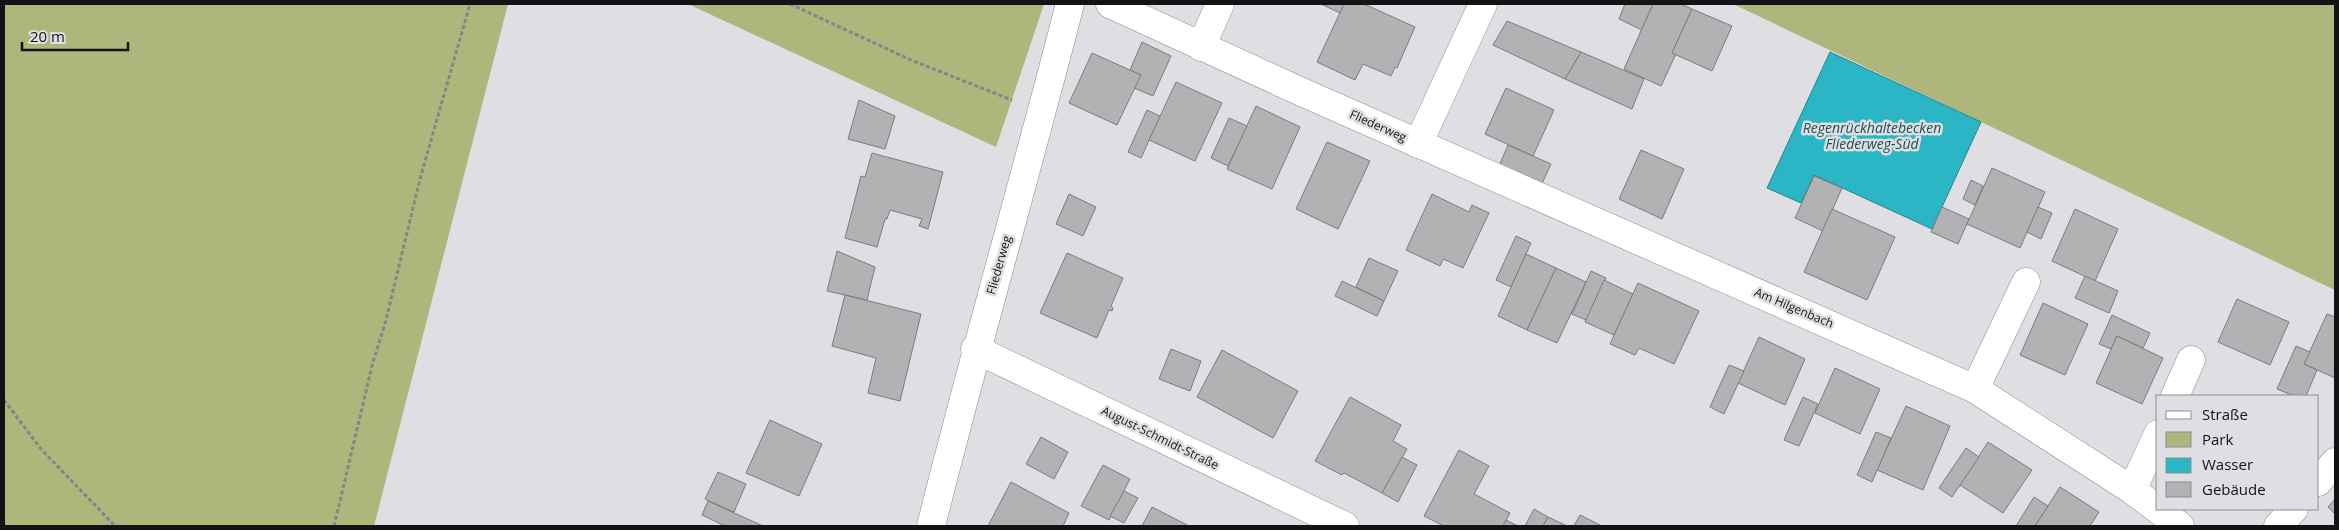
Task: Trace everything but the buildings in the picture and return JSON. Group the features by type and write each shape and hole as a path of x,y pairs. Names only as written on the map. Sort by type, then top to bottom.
{"street":[{"name":"Fliederweg","path":"931,526 976,349 1070,4"},
{"name":"Fliederweg","path":"1110,4 1612,230"},
{"path":"1201,46 1220,4"},
{"name":"Fliederweg","path":"1418,144 1483,4"},
{"name":"Am Hilgenbach","path":"1612,230 1823,320 1975,389 2132,490 2156,508"},
{"path":"1975,389 2026,282"},
{"name":"August-Schmidt-Straße","path":"976,349 1345,526"},
{"path":"2175,395 2192,360"},
{"path":"2132,490 2156,438"},
{"path":"2319,481 2335,462"},
{"name":"Am Hilgenbach","path":"2159,510 2180,526"},
{"path":"2278,526 2293,510"}],"path":[{"path":"334,526 371,370 407,241 425,162 470,4"},
{"path":"790,4 966,84 1042,111"},
{"path":"4,400 41,449 115,526"}],"green space":[{"path":"4,4 508,4 374,526 4,526"},
{"path":"688,4 1044,4 996,147"},
{"path":"1733,4 2335,4 2335,290"}],"water":[{"name":"Regenrückhaltebecken Fliederweg-Süd","path":"1830,52 1981,122 1932,229 1814,175 1801,203 1767,188"}]}
